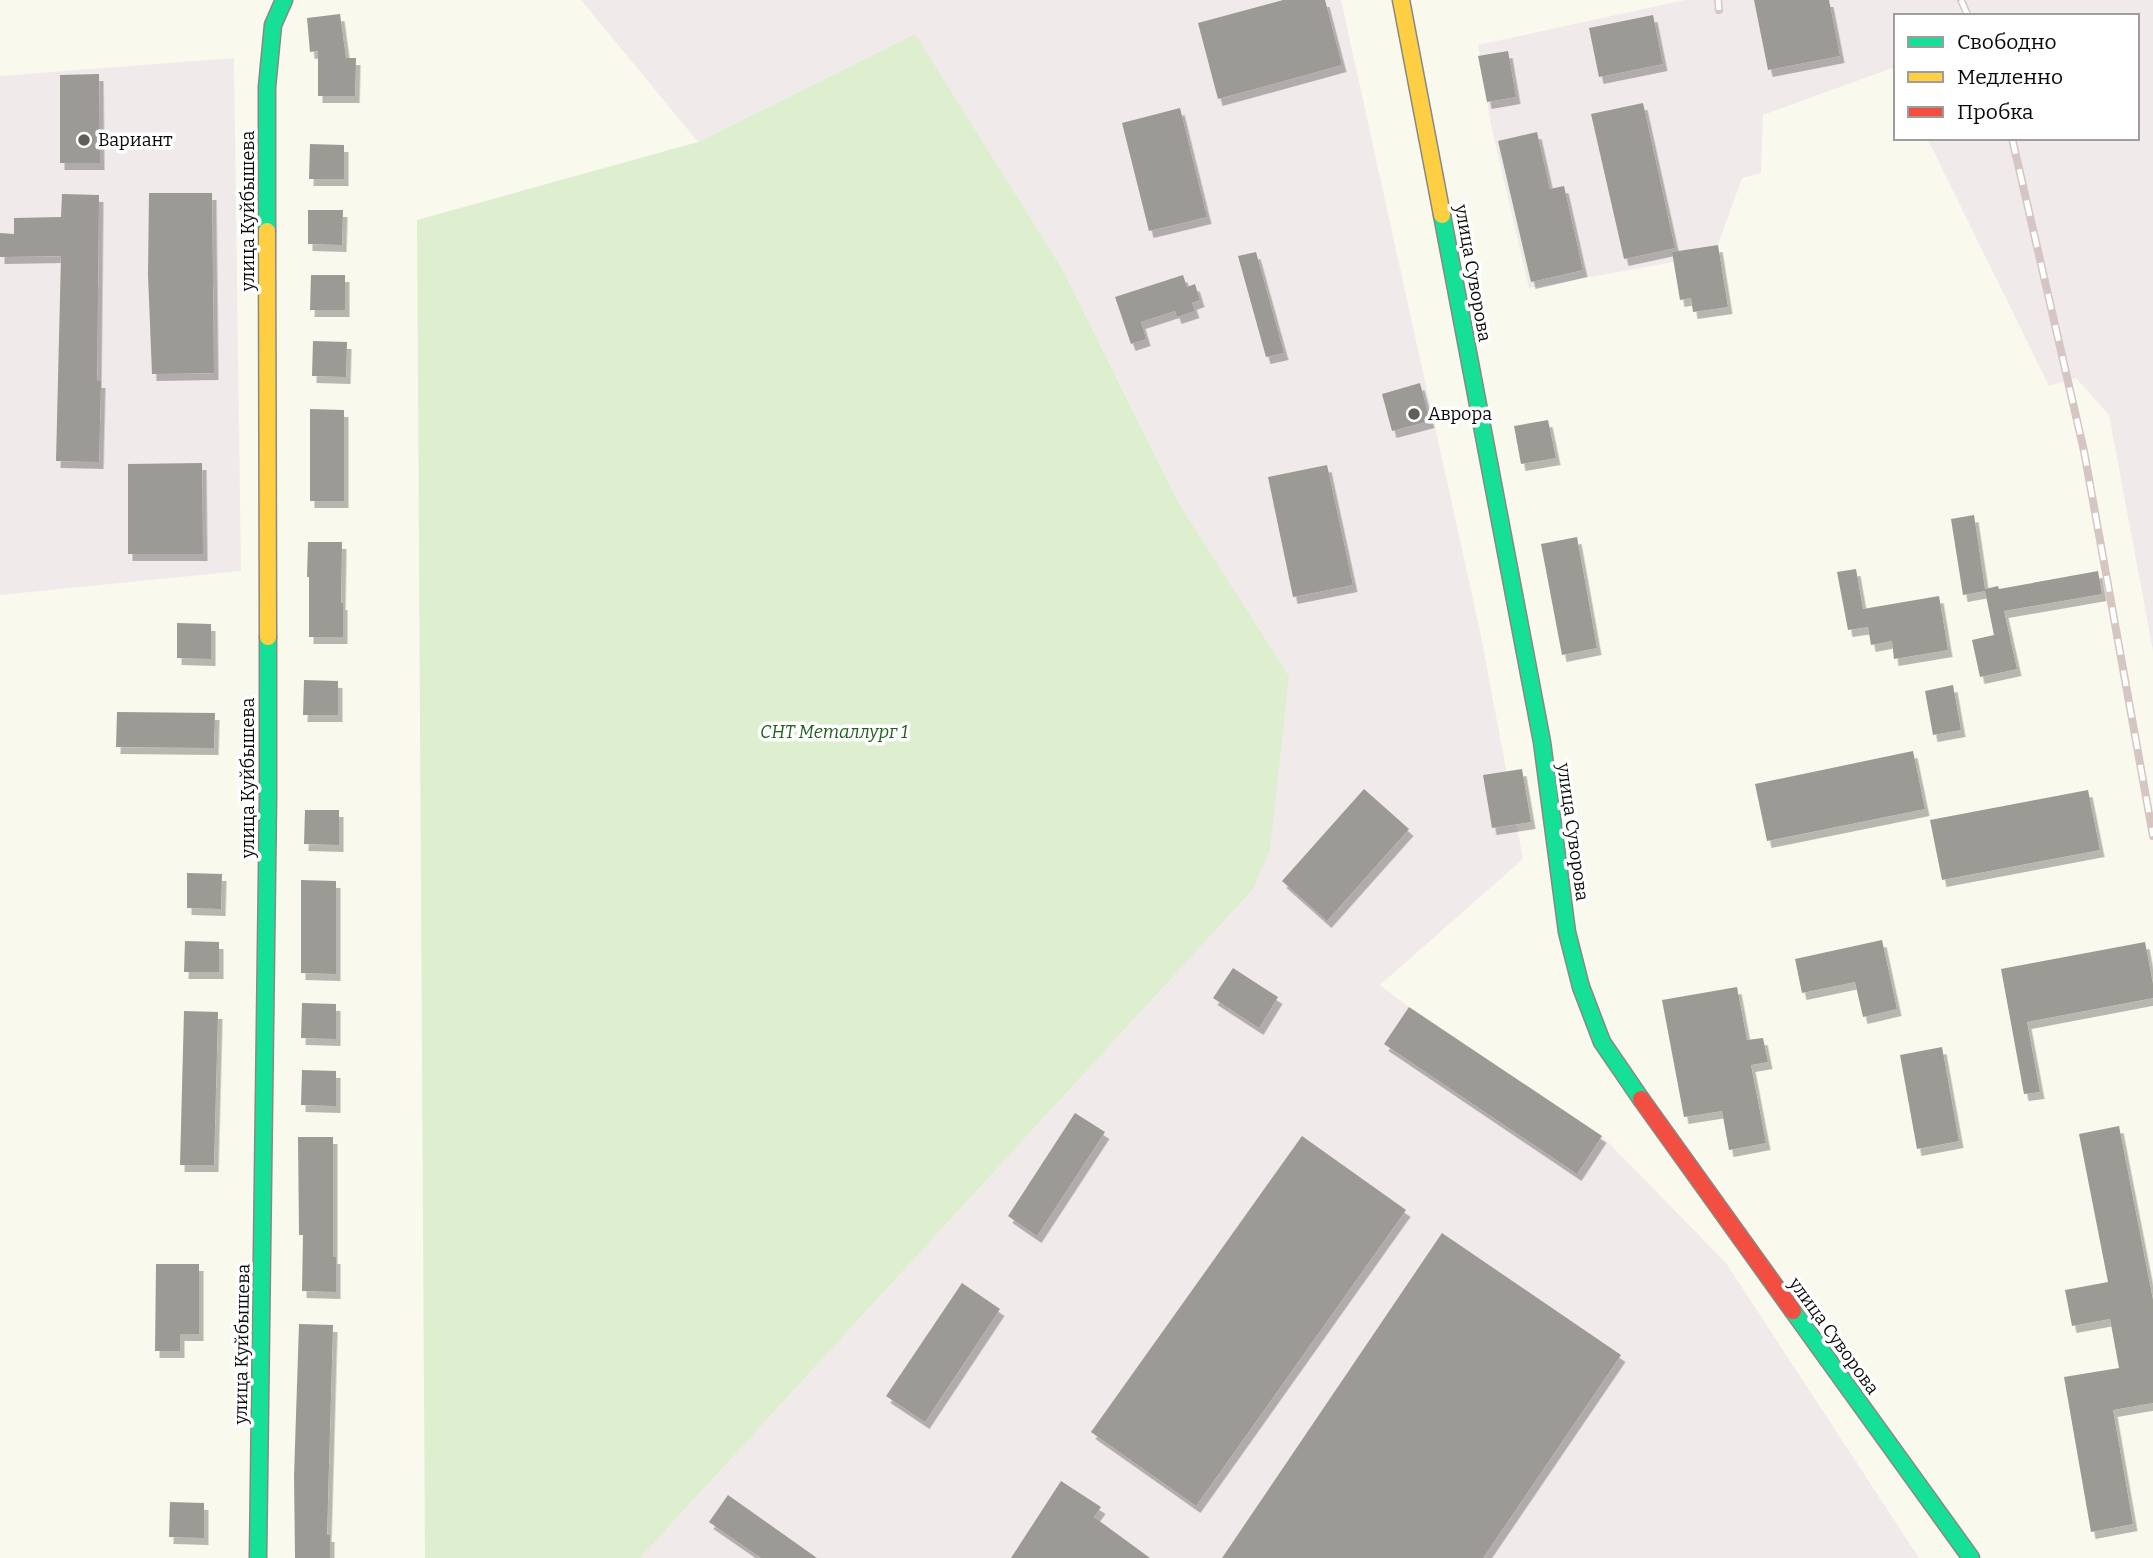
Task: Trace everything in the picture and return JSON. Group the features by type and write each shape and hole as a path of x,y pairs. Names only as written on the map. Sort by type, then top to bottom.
{"street":[{"name":"улица Куйбышева","path":"258,1558 268,797 267,87 273,26 284,0"},
{"name":"улица Суворова","path":"1401,0 1542,742 1567,932 1581,987 1602,1042 1657,1123 1971,1558"}],"shaded area":[{"path":"581,0 1341,0 1480,631 1523,859 1380,985 1602,1136 1726,1263 1919,1558 640,1558 1130,1023 1289,676 1178,502 1063,270 915,35 698,142"},
{"path":"1685,0 2153,0 2153,651 2109,415 2076,378 2049,386 1928,140 2139,140 2139,14 1894,14 1894,72 1892,68 1763,115 1761,173 1742,178 1718,245 1674,262 1529,288 1491,125 1478,45"},
{"path":"234,58 241,571 0,595 0,76"}],"green space":[{"name":"СНТ Металлург 1","path":"915,34 1063,270 1178,502 1289,676 1270,850 1253,889 640,1558 425,1558 417,220 698,142"}],"building":[{"path":"1283,0 1325,0 1342,65 1218,99 1198,23"},
{"path":"1754,0 1829,0 1840,56 1768,70"},
{"path":"340,14 346,58 356,58 355,96 318,96 318,51 310,52 307,18"},
{"path":"1653,15 1663,64 1599,77 1589,28"},
{"path":"1508,51 1516,97 1487,102 1478,56"},
{"path":"99,74 100,163 60,163 60,75"},
{"path":"1643,103 1675,248 1624,259 1591,114"},
{"path":"1180,108 1207,217 1149,231 1122,123"},
{"path":"1537,132 1550,189 1564,186 1583,270 1531,282 1498,141"},
{"path":"310,144 344,145 344,179 309,179"},
{"path":"149,193 212,193 214,373 152,374 148,275"},
{"path":"62,194 99,195 99,462 56,461 61,256 0,257 0,233 14,234 14,218 61,217"},
{"path":"308,210 343,210 342,245 308,244"},
{"path":"1718,245 1728,307 1693,312 1691,298 1680,300 1672,252"},
{"path":"1256,252 1284,353 1266,357 1238,256"},
{"path":"311,275 345,275 345,310 310,310"},
{"path":"1183,275 1187,287 1195,284 1200,300 1192,303 1195,311 1177,317 1175,311 1141,322 1146,339 1131,344 1115,297"},
{"path":"313,341 347,342 346,377 312,376"},
{"path":"1420,383 1430,421 1392,431 1382,394"},
{"path":"310,409 344,410 344,501 310,501"},
{"path":"1548,420 1556,458 1521,464 1514,426"},
{"path":"202,463 203,554 128,554 128,464"},
{"path":"1327,465 1353,585 1293,597 1268,477"},
{"path":"1974,515 1985,589 1998,586 1999,589 2098,571 2102,594 2004,611 2017,669 1980,677 1972,640 1994,635 1985,591 1963,595 1951,519"},
{"path":"1577,537 1597,648 1562,655 1541,544"},
{"path":"308,542 342,542 343,637 309,637"},
{"path":"1856,569 1863,609 1939,596 1948,650 1894,659 1892,641 1871,645 1868,627 1848,630 1837,572"},
{"path":"177,623 211,624 211,659 177,658"},
{"path":"304,680 338,681 338,715 303,715"},
{"path":"1953,685 1961,730 1933,735 1925,691"},
{"path":"117,712 215,713 214,748 116,747"},
{"path":"1913,751 1925,809 1767,841 1755,784"},
{"path":"1522,769 1531,822 1492,828 1483,775"},
{"path":"1364,789 1409,829 1327,921 1282,881"},
{"path":"2088,790 2100,850 1942,880 1930,820"},
{"path":"305,810 339,810 339,845 304,844"},
{"path":"187,873 222,874 221,909 187,908"},
{"path":"301,880 336,881 336,974 301,973"},
{"path":"1882,940 1897,1009 1863,1017 1855,982 1802,993 1795,959"},
{"path":"185,941 219,942 219,972 184,972"},
{"path":"2145,942 2153,998 2027,1022 2040,1092 2024,1094 2001,969"},
{"path":"1233,968 1278,997 1259,1028 1213,998"},
{"path":"1737,987 1747,1040 1763,1038 1768,1062 1751,1065 1766,1143 1729,1150 1722,1111 1684,1117 1662,1000"},
{"path":"302,1003 336,1004 336,1039 301,1038"},
{"path":"1409,1007 1602,1136 1577,1174 1384,1044"},
{"path":"184,1011 218,1012 214,1165 180,1165"},
{"path":"1942,1047 1959,1141 1917,1149 1900,1055"},
{"path":"302,1070 336,1071 336,1106 301,1105"},
{"path":"1075,1113 1105,1132 1037,1236 1008,1216"},
{"path":"2119,1126 2153,1300 2153,1403 2113,1410 2133,1524 2091,1532 2064,1377 2119,1368 2110,1319 2072,1326 2065,1290 2108,1282 2079,1134"},
{"path":"1302,1136 1406,1210 1196,1506 1091,1432"},
{"path":"298,1137 333,1137 333,1257 336,1257 336,1292 302,1291 303,1235 299,1235"},
{"path":"1442,1233 1621,1355 1483,1558 1222,1558"},
{"path":"156,1264 199,1264 199,1334 180,1334 180,1351 155,1351"},
{"path":"962,1283 1000,1309 925,1422 886,1396"},
{"path":"299,1324 333,1325 327,1535 330,1535 330,1558 295,1558 294,1476"},
{"path":"1061,1481 1101,1507 1094,1517 1150,1558 1011,1558"},
{"path":"728,1495 817,1558 761,1558 709,1522"},
{"path":"170,1502 204,1503 204,1538 169,1537"}],"railway":[{"path":"1718,0 1719,10"},
{"path":"1961,0 1967,14"},
{"path":"2012,140 2084,451 2153,836"}],"traffic: fast":[{"path":"267,231 267,87 273,25 284,0"},
{"path":"1442,215 1542,742 1567,932 1581,987 1602,1042 1641,1099"},
{"path":"258,1558 268,637"},
{"path":"1793,1311 1971,1558"}],"traffic: slow":[{"path":"1401,0 1442,215"},
{"path":"267,231 268,637"}],"traffic: jam":[{"path":"1641,1099 1793,1311"}],"place":[{"name":"Вариант","path":"84,140"},
{"name":"Аврора","path":"1414,414"}]}
